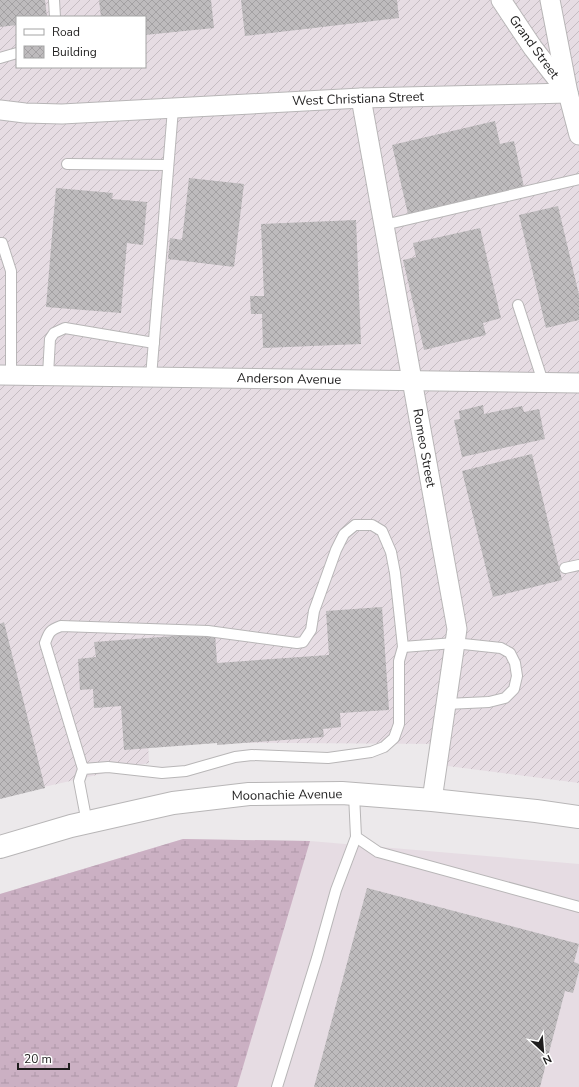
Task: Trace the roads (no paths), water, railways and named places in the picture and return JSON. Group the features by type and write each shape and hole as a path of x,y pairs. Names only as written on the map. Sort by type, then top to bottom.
{"main road":[{"name":"Moonachie Avenue","path":"0,847 71,826 173,803 241,795 327,793 354,794 432,800 579,817"}],"street":[{"name":"Grand Street","path":"501,0 533,48 568,93"},
{"name":"Grand Street","path":"550,0 568,93 579,135"},
{"name":"West Christiana Street","path":"0,110 25,113 62,114 361,98 568,93"},
{"name":"Romeo Street","path":"361,98 457,629 432,800"},
{"name":"Anderson Avenue","path":"6,375 579,383"}],"lane":[{"path":"54,0 55,16"},
{"path":"0,58 16,54"},
{"path":"151,377 173,108"},
{"path":"67,164 168,165"},
{"path":"384,225 579,179"},
{"path":"0,243 2,243 11,271 6,375"},
{"path":"518,305 543,382"},
{"path":"48,376 50,339 54,333 65,328 154,343"},
{"path":"83,770 108,766 162,773 186,771 235,757 252,755 328,758 371,752 384,747 394,738 399,724 399,661 404,648 395,573 391,552 382,531 372,525 355,525 344,534 336,550 314,611 311,630 303,642 298,643 208,631 61,626 52,629 48,633 45,643 83,770 79,780 87,823"},
{"path":"565,568 579,565"},
{"path":"404,648 454,643 501,648 510,653 515,664 517,676 514,689 505,698 490,702 446,704"},
{"path":"277,1087 317,958 336,890 356,838 354,794"},
{"path":"356,838 378,852 579,907"}]}
